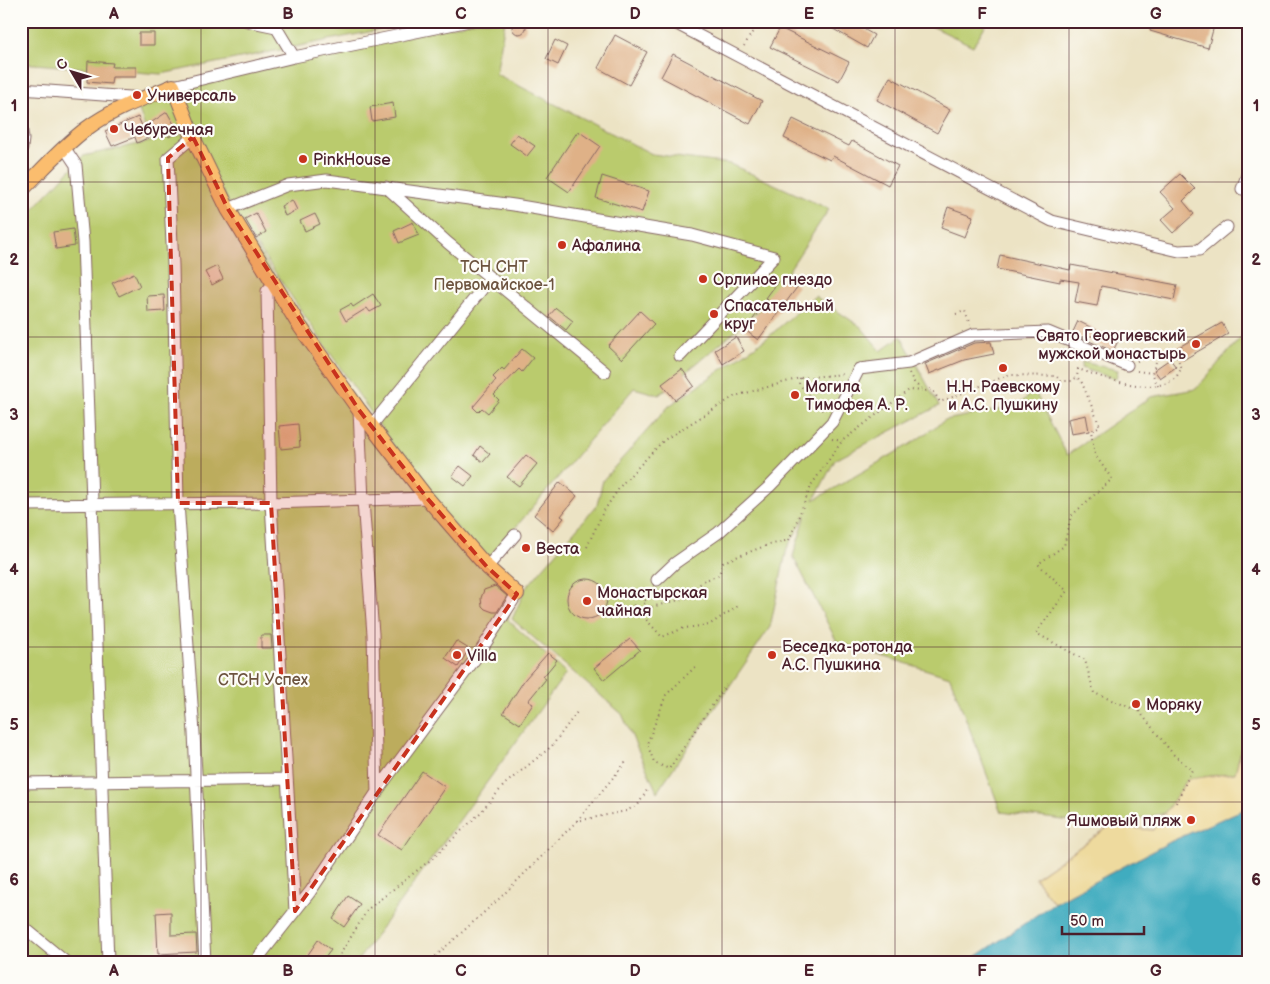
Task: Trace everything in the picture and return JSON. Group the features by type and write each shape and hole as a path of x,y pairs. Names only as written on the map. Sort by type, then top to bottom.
{"main road":[{"path":"21,191 64,147 87,128 144,98 173,86 193,137 228,209 299,325 359,410 427,498 487,567 517,594"}],"street":[{"path":"247,21 276,28 294,57"},
{"path":"671,21 1052,221 1179,251 1199,250 1227,227"},
{"path":"173,86 294,57 465,22"},
{"path":"21,89 144,98"},
{"path":"21,124 24,138 21,155"},
{"path":"193,137 168,158 173,265 178,503 196,781 205,963"},
{"path":"64,147 76,165 83,242 108,963"},
{"path":"1242,189 1249,170"},
{"path":"228,209 288,185 327,180 514,206 692,236 774,257 680,356"},
{"path":"386,188 448,243 605,372"},
{"path":"371,426 491,278"},
{"path":"274,283 267,291 271,503 295,911"},
{"path":"657,585 675,563 718,533 770,486 832,422 859,369 903,364 918,360 973,336 1048,332 1127,365"},
{"path":"359,410 363,501 373,634 376,793"},
{"path":"21,505 271,503 427,498"},
{"path":"487,567 515,535"},
{"path":"254,963 310,892 376,793 478,655 517,594"},
{"path":"21,783 287,779"},
{"path":"21,925 67,963"}],"path":[{"path":"737,56 759,21"},
{"path":"956,314 965,311 973,336"},
{"path":"657,585 643,602 648,608 686,598 704,581 720,575 723,562 765,546 789,540 812,484 842,441 909,390 925,391 932,389 940,402 1008,375 1056,376 1062,381 1072,381 1077,375 1078,369 1112,381 1158,386 1174,378 1181,369 1178,359 1172,354 1157,359 1152,373 1158,386"},
{"path":"1152,355 1127,365 1128,370 1152,373"},
{"path":"903,364 915,384 925,391"},
{"path":"587,547 603,512 622,484 664,440 735,396 800,378 858,373"},
{"path":"1077,375 1100,426 1091,431 1095,455 1112,479 1071,516 1064,546 1038,564 1066,591 1036,633 1085,660 1094,693 1139,711 1173,754 1192,770 1175,805"},
{"path":"800,378 799,384 832,422"},
{"path":"825,437 842,441"},
{"path":"633,605 662,637 684,628 709,625 738,606"},
{"path":"695,667 666,695 647,744 654,762 669,769 726,685"},
{"path":"335,963 368,909 433,858 480,813 505,784 552,746 577,712"},
{"path":"428,963 500,897 576,821 626,762"},
{"path":"576,821 626,811 638,805 647,790"}],"highlighted area":[{"path":"193,137 228,209 359,410 427,498 487,567 517,594 295,911 271,503 178,503 168,158"}],"green space":[{"path":"21,21 423,21 161,74 21,63"},
{"name":"СТСН Успех","path":"477,21 505,21 496,74 652,154 730,164 829,209 766,305 659,395 634,388 487,561 428,496 233,211 223,191 232,211 348,388 431,503 513,595 508,620 566,673 356,963 21,963 21,222 83,156 195,132 194,130 148,136 139,110 166,92 298,60"},
{"path":"921,21 988,21 973,46"},
{"path":"815,296 861,327 881,351 901,336 939,406 835,460 814,500 912,443 945,420 1018,406 1034,390 1067,455 1151,397 1196,389 1249,328 1249,735 1244,739 1235,773 1188,779 1165,813 1110,826 1001,812 950,677 837,642 793,556 806,515 787,548 770,627 657,792 622,714 512,619 526,588 597,505 603,480 669,406 767,338"},
{"path":"1082,362 1118,370 1116,379 1081,368"}],"sand":[{"name":"Яшмовый пляж","path":"1249,736 1249,807 1172,841 1054,903 1035,878 1110,826 1153,830 1188,779 1235,773 1244,739"}],"water":[{"path":"1249,807 1249,963 967,963 1054,903 1172,841"}],"building":[{"path":"519,20 524,22 526,27 524,32 519,34 514,32 512,27 514,22"},
{"path":"819,21 849,21 874,35 867,48"},
{"path":"1153,21 1197,21 1214,26 1208,48 1150,31"},
{"path":"780,28 849,62 839,81 770,47"},
{"path":"139,33 154,33 154,45 139,45"},
{"path":"615,35 647,52 629,85 598,68"},
{"path":"555,40 567,46 558,65 546,59"},
{"path":"673,54 762,101 750,124 661,77"},
{"path":"88,61 113,63 112,67 136,67 136,77 112,77 111,84 87,82"},
{"path":"890,77 950,110 937,133 877,100"},
{"path":"393,103 395,117 372,121 370,107"},
{"path":"167,112 178,131 169,137 165,130 137,143 135,137 112,146 105,131 138,117 143,128"},
{"path":"793,119 849,146 852,141 898,166 888,185 833,156 830,160 784,138"},
{"path":"578,131 600,146 569,192 547,177"},
{"path":"517,134 535,146 527,156 510,144"},
{"path":"1180,174 1195,189 1183,201 1194,214 1173,233 1161,220 1175,208 1160,192"},
{"path":"602,176 649,191 642,212 596,198"},
{"path":"292,200 297,210 285,216 281,206"},
{"path":"948,207 973,216 965,237 941,228"},
{"path":"256,213 266,232 256,238 245,219"},
{"path":"315,214 320,224 305,231 300,221"},
{"path":"413,222 419,235 399,243 394,231"},
{"path":"73,229 75,246 56,249 53,232"},
{"path":"1000,255 1070,270 1071,265 1177,285 1174,300 1101,286 1097,306 1075,302 1079,282 1060,279 1060,282 997,269"},
{"path":"217,266 223,279 212,285 205,272"},
{"path":"134,273 140,286 119,296 112,283"},
{"path":"783,275 798,286 758,340 745,330"},
{"path":"373,294 381,306 370,312 367,308 346,321 340,310 351,304 353,307"},
{"path":"164,295 165,311 148,312 147,296"},
{"path":"556,308 573,321 566,330 549,316"},
{"path":"640,311 654,324 622,359 608,346"},
{"path":"1078,321 1118,341 1113,351 1072,334"},
{"path":"1222,323 1228,334 1183,360 1177,348"},
{"path":"736,337 744,351 723,364 715,350"},
{"path":"991,342 994,354 964,360 929,374 925,364 974,343"},
{"path":"522,349 533,358 522,372 519,369 494,395 499,400 488,413 482,408 478,412 473,407 496,380 493,377 502,368 504,370"},
{"path":"1170,359 1176,367 1160,378 1154,370"},
{"path":"682,369 694,386 675,400 662,384"},
{"path":"1086,415 1089,431 1071,434 1068,419"},
{"path":"298,424 300,447 281,449 279,426"},
{"path":"480,446 490,454 483,462 474,455"},
{"path":"526,455 537,464 519,486 507,477"},
{"path":"460,466 473,476 465,486 452,476"},
{"path":"560,482 577,496 561,516 564,518 553,531 534,515"},
{"name":"Монастырская чайная","path":"587,579 601,585 607,599 601,613 587,619 573,613 567,599 573,585"},
{"path":"495,586 507,596 497,612 493,612 482,606 481,598 484,590"},
{"path":"261,635 271,635 272,648 261,648"},
{"path":"630,639 640,650 604,680 594,668"},
{"name":"Villa","path":"456,641 469,649 458,667 445,658"},
{"path":"548,653 557,660 543,677 546,679 528,701 533,704 520,724 503,713 525,679"},
{"path":"422,771 445,787 402,850 378,835"},
{"path":"348,896 360,904 344,927 333,919"},
{"path":"171,912 171,935 196,934 197,952 158,954 156,913"},
{"path":"318,940 331,950 321,963 316,963 307,956"}],"place":[{"name":"Универсаль","path":"137,95"},
{"name":"Чебуречная","path":"114,129"},
{"name":"PinkHouse","path":"303,159"},
{"name":"Афалина","path":"562,245"},
{"name":"Орлиное гнездо","path":"703,279"},
{"name":"Спасательный круг","path":"714,314"},
{"name":"Свято Георгиевский мужской монастырь","path":"1196,344"},
{"name":"Н.Н. Раевскому и А.С. Пушкину","path":"1003,368"},
{"name":"Могила Тимофея А. Р.","path":"795,395"},
{"name":"Веста","path":"526,548"},
{"name":"Монастырская чайная","path":"587,601"},
{"name":"Villa","path":"457,655"},
{"name":"Беседка-ротонда А.С. Пушкина","path":"772,655"},
{"name":"Моряку","path":"1136,704"},
{"name":"Яшмовый пляж","path":"1191,820"}],"park label":[{"name":"ТСН СНТ Первомайское-1","path":"494,275"}]}
